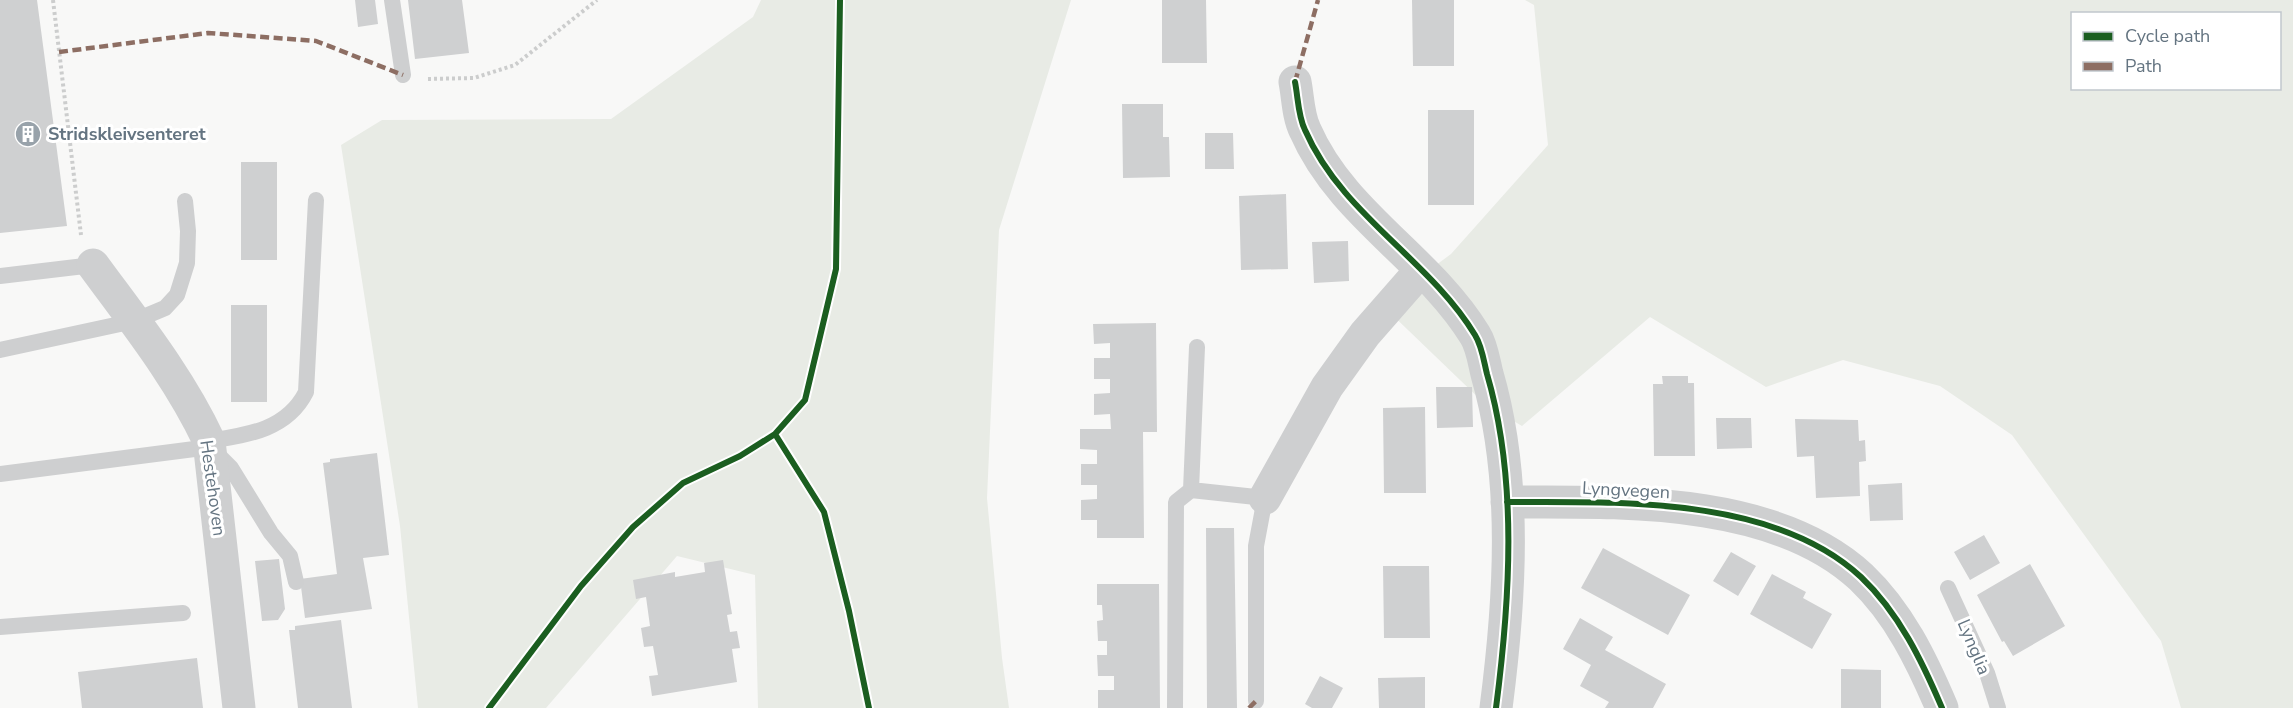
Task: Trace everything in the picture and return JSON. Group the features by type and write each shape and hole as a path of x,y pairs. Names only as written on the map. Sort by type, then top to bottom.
{"street":[{"path":"1295,81 1304,129 1338,188 1442,290 1477,337 1493,393 1507,502 1503,650 1496,708"},
{"name":"Hestehoven","path":"93,265 194,410 209,444 239,708"},
{"path":"1265,498 1327,387 1365,334 1422,270"},
{"name":"Lyngvegen","path":"1507,502 1583,502 1681,509 1752,521 1810,543 1860,576 1882,601 1920,656 1942,708"}],"lane":[{"path":"392,0 403,75"},
{"path":"0,474 209,444 248,435 286,418 300,405 306,392 316,200"},
{"path":"0,350 134,321 155,314 177,295 187,263 188,231 185,201"},
{"path":"0,276 93,265"},
{"path":"1191,490 1197,347"},
{"path":"209,444 231,468 271,533 290,556 296,582"},
{"path":"1175,708 1176,502 1191,490 1265,498 1256,546 1256,701"},
{"name":"Lynglia","path":"1948,588 1987,673 1996,708"},
{"path":"0,627 183,613"}],"path":[{"path":"53,0 81,233 93,265"},
{"path":"403,75 418,79 474,78 515,65 597,0"}],"shaded area":[{"path":"761,0 1071,0 999,230 987,498 1009,708 758,708 755,575 677,556 546,708 418,708 400,526 341,145 382,120 611,119 753,17"},
{"path":"1525,0 2293,0 2293,708 2181,708 2161,641 2012,435 1940,386 1843,360 1766,387 1650,317 1522,426 1486,405 1382,305 1451,254 1548,145 1534,5"}],"building":[{"name":"Stridskleivsenteret","path":"0,0 37,0 67,226 0,233"},
{"path":"355,0 375,0 378,24 358,27"},
{"path":"408,0 462,0 469,53 415,59"},
{"path":"1162,0 1206,0 1207,63 1162,63"},
{"path":"1412,0 1454,0 1454,66 1413,66"},
{"path":"1122,104 1163,104 1163,137 1169,137 1170,177 1123,178"},
{"path":"1428,110 1474,110 1474,205 1428,205"},
{"path":"1205,133 1233,133 1234,169 1205,169"},
{"path":"241,162 277,162 277,260 241,260"},
{"path":"1286,194 1288,269 1241,270 1239,196"},
{"path":"1348,241 1349,281 1314,283 1312,242"},
{"path":"231,305 267,305 267,402 231,402"},
{"path":"1156,323 1157,432 1143,432 1144,538 1097,538 1097,520 1081,520 1081,500 1097,499 1097,485 1081,485 1081,464 1097,464 1097,450 1080,449 1080,429 1111,429 1110,414 1094,415 1094,394 1110,393 1110,379 1094,379 1094,358 1110,358 1110,343 1094,344 1093,324"},
{"path":"1662,376 1688,376 1688,383 1694,383 1695,456 1654,456 1653,384 1663,384"},
{"path":"1436,387 1472,387 1473,427 1437,428"},
{"path":"1425,407 1426,493 1384,493 1383,408"},
{"path":"1716,418 1751,418 1752,448 1717,449"},
{"path":"1795,419 1858,420 1859,441 1865,440 1866,461 1859,462 1860,496 1816,498 1814,456 1797,457"},
{"path":"377,453 389,555 363,558 372,609 305,618 300,579 337,574 323,463 330,462 330,459"},
{"path":"1902,483 1903,520 1870,521 1868,485"},
{"path":"1206,528 1234,528 1237,708 1207,708"},
{"path":"1984,535 2000,563 1970,580 1954,552"},
{"path":"1603,548 1690,595 1668,635 1581,588"},
{"path":"1731,552 1756,566 1738,596 1713,581"},
{"path":"279,559 285,609 278,620 262,621 255,561"},
{"path":"723,560 732,614 727,615 730,632 737,631 740,648 732,649 737,682 652,696 649,676 658,675 653,646 644,647 641,628 650,626 646,597 636,599 633,580 675,572 675,577 705,572 704,563"},
{"path":"2030,564 2065,626 2013,656 2004,641 2002,642 1977,595"},
{"path":"1383,566 1429,566 1430,638 1384,638"},
{"path":"1772,574 1806,592 1803,598 1832,614 1812,649 1750,614"},
{"path":"1097,584 1159,584 1160,708 1098,708 1098,690 1114,690 1114,676 1098,676 1097,655 1107,655 1107,641 1098,641 1097,621 1103,620 1102,605 1097,605"},
{"path":"1580,618 1613,637 1605,650 1666,684 1653,708 1605,708 1609,702 1580,686 1591,665 1563,649"},
{"path":"341,620 352,708 298,708 289,630 295,630 295,626"},
{"path":"197,658 203,708 82,708 78,672"},
{"path":"1841,669 1881,670 1881,708 1841,708"},
{"path":"1320,676 1343,688 1332,708 1312,708 1305,704"},
{"path":"1425,677 1425,708 1379,708 1378,678"}],"marked path":[{"path":"1295,82 1318,0"},
{"path":"59,52 208,33 316,41 403,75"},
{"path":"1249,708 1256,701"}],"cycle path":[{"path":"489,708 581,586 633,527 683,483 740,456 775,434 805,400 836,269 840,0"},
{"path":"1295,82 1303,125 1321,160 1363,212 1434,282 1475,335 1481,349 1497,414 1507,498 1505,625 1496,708"},
{"path":"775,434 824,512 849,611 869,708"},
{"path":"1507,502 1596,502 1693,509 1740,518 1784,531 1825,551 1861,577 1875,591 1908,638 1942,708"}],"place":[{"name":"Stridskleivsenteret","path":"28,134"}]}
